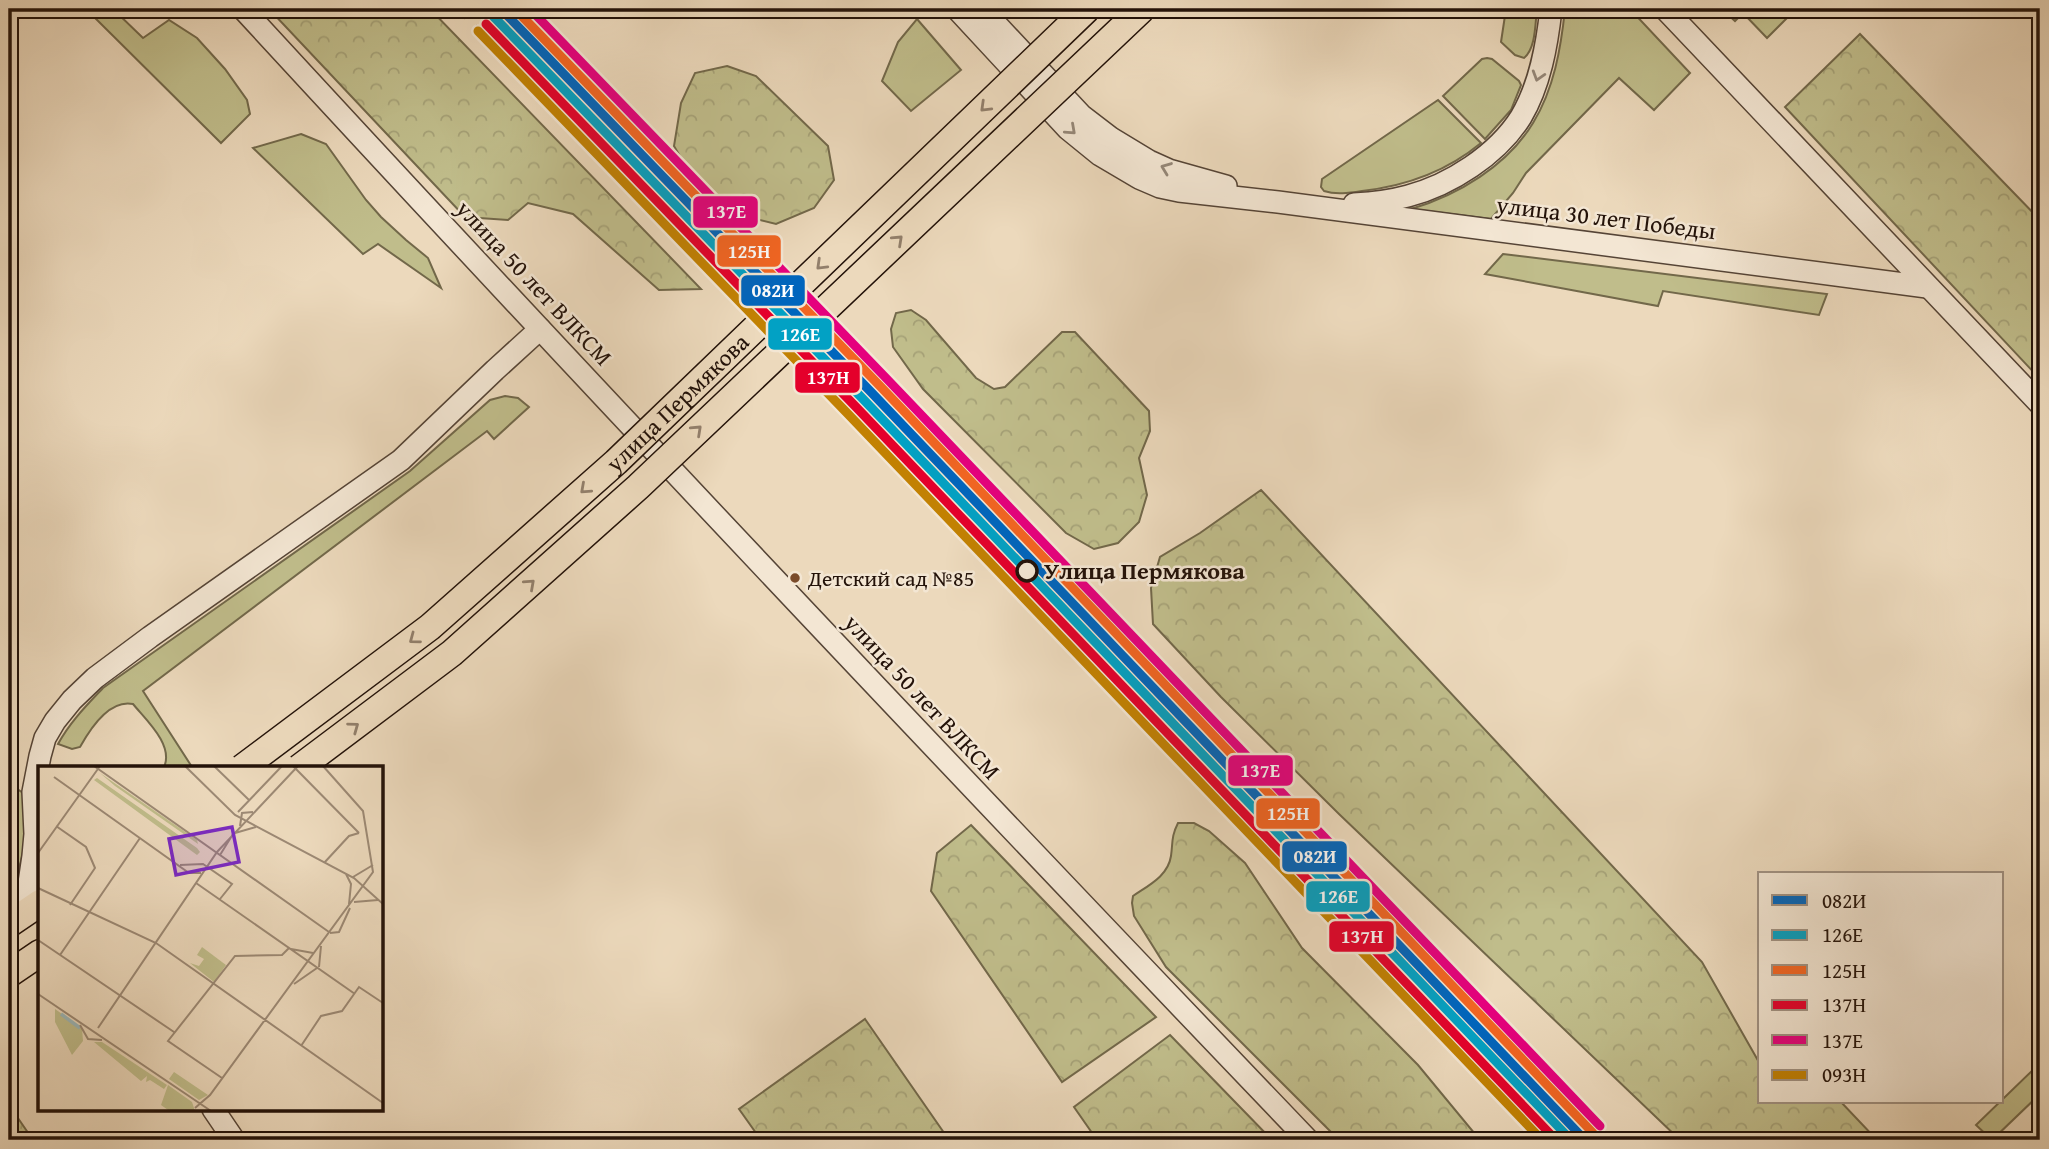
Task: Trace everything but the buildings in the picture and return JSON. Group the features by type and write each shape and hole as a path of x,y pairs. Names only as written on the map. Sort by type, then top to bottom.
{"main road":[{"name":"улица Пермякова","path":"245,766 430,627 616,462 1087,9"},
{"name":"улица Пермякова","path":"302,766 452,653 607,514 1142,9"},
{"path":"12,920 38,904"}],"street":[{"name":"улица 50 лет ВЛКСМ","path":"243,9 982,799 1308,1140"},
{"name":"улица 30 лет Победы","path":"957,9 1068,129 1110,160 1160,187 1927,287"},
{"name":"улица 30 лет Победы","path":"982,9 1081,115 1111,138 1169,170 1278,202"},
{"path":"1307,206 1357,204 1408,196 1443,183 1486,155 1514,127 1527,106 1542,62 1551,9"},
{"path":"1665,9 2040,404"},
{"path":"12,920 29,883 38,838 33,792 40,755 45,738 72,700 95,678 150,637 401,460 540,329"},
{"path":"214,1110 234,1140"}],"green space":[{"path":"86,9 113,9 143,38 169,20 197,38 225,69 247,100 250,114 221,143"},
{"path":"269,9 430,9 701,289 659,290 573,214 528,203 508,220 465,217"},
{"path":"1506,9 1537,9 1533,42 1524,58 1515,55 1501,42"},
{"path":"1565,9 1630,9 1690,73 1654,110 1619,78 1526,173 1491,219 1411,209 1446,196 1480,177 1510,153 1522,138 1540,110 1551,82 1559,53"},
{"path":"1722,9 1796,9 1767,38 1743,13 1735,21"},
{"path":"917,19 961,70 911,111 882,81 898,42"},
{"path":"1860,34 2040,220 2040,379 1785,107"},
{"path":"1482,59 1492,59 1521,85 1511,110 1485,139 1443,96"},
{"path":"727,66 756,76 828,146 834,180 814,208 776,224 735,214 695,182 674,146 681,103 695,73"},
{"path":"1438,100 1481,143 1440,170 1410,181 1378,189 1338,193 1324,191 1321,187 1322,179"},
{"path":"301,134 326,144 381,217 428,258 441,288 378,244 363,254 253,148"},
{"path":"1503,254 1827,294 1819,315 1663,291 1658,306 1485,274"},
{"path":"911,310 926,320 976,378 994,389 1005,387 1062,332 1075,332 1149,411 1150,431 1139,458 1147,495 1139,522 1118,543 1094,549 1066,533 923,389 893,347 891,329 896,313"},
{"path":"505,396 518,398 529,407 494,439 487,431 143,691 191,766 164,766 166,759 162,742 133,704 116,706 108,711 95,724 80,747 72,749 58,744 73,721 103,688 410,471 490,400"},
{"path":"1261,490 1702,962 1758,1060 1758,1104 1843,1104 1877,1140 1680,1140 1339,814 1221,697 1153,624 1151,588 1160,557 1200,533"},
{"path":"9,786 23,793 25,829 20,865 9,885"},
{"path":"1178,823 1194,823 1209,831 1245,863 1302,948 1418,1065 1480,1140 1339,1140 1166,967 1134,916 1132,903 1133,896 1166,869"},
{"path":"971,825 1156,1017 1062,1082 931,891 937,853"},
{"path":"865,1019 949,1140 761,1140 739,1109"},
{"path":"1170,1035 1272,1140 1097,1140 1074,1107"},
{"path":"2040,1063 2040,1094 1992,1140 1976,1125 1998,1104 2004,1104 2004,1098"},
{"path":"9,1105 33,1140 9,1140"}],"railway":[{"path":"458,9 852,414 1548,1140"}],"transit line":[{"name":"082И","path":"501,9 871,392 1585,1140"},
{"name":"125Н","path":"515,9 879,385 1593,1133"},
{"name":"137Е","path":"530,9 1600,1126"},
{"name":"126Е","path":"493,16 1571,1140"},
{"name":"137Н","path":"486,24 1556,1140"},
{"name":"093Н","path":"478,31 1542,1140"}],"place":[{"name":"Улица Пермякова","path":"1027,571"},
{"name":"Детский сад №85","path":"795,578"}]}
